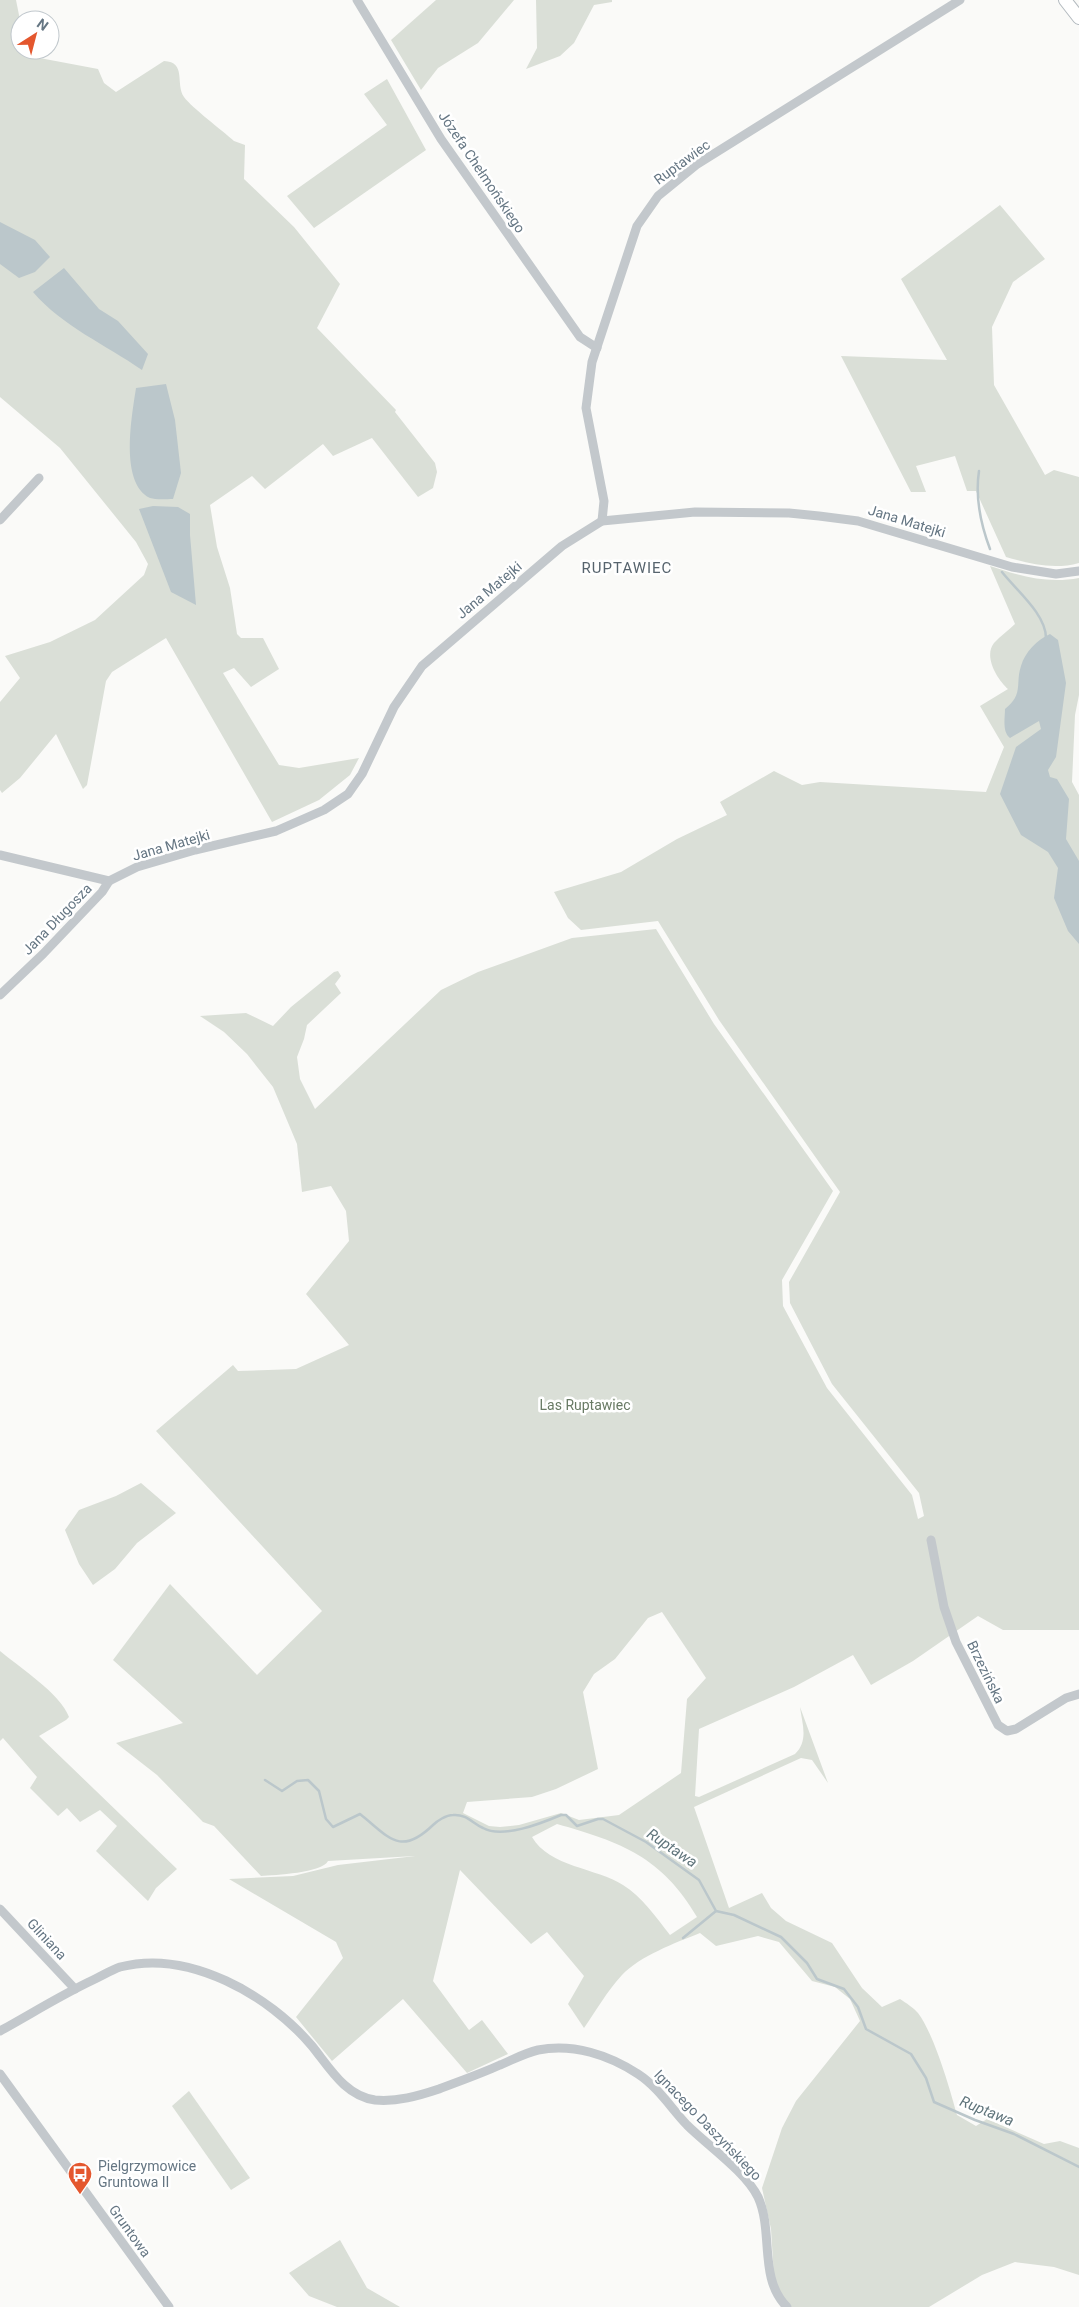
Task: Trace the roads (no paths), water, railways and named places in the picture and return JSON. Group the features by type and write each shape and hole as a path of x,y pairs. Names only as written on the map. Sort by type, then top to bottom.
{"street":[{"name":"Józefa Chełmońskiego","path":"357,0 441,139 580,337 597,348"},
{"name":"Ruptawiec","path":"602,521 604,502 586,408 592,362 637,226 658,196 696,165 960,0"},
{"path":"1065,0 1079,18"},
{"path":"0,520 39,478"},
{"name":"Jana Matejki","path":"109,881 138,867 195,850 276,832 324,810 348,794 362,774 394,707 422,666 562,546 602,521 695,512 789,513 819,516 858,521 1012,567 1056,574 1079,571"},
{"path":"0,855 109,881"},
{"name":"Jana Długosza","path":"0,995 43,954 102,892 109,881"},
{"name":"Brzezińska","path":"931,1540 940,1592 953,1633 998,1725 1007,1731 1016,1729 1066,1698 1079,1694"},
{"name":"Gliniana","path":"0,1909 75,1989"},
{"name":"Ignacego Daszyńskiego","path":"0,2031 75,1989 120,1967 154,1963 187,1967 216,1976 278,2011 300,2032 332,2073 349,2089 373,2100 398,2100 423,2094 536,2051 561,2047 614,2060 640,2075 660,2094 688,2126 738,2173 757,2196 766,2228 770,2280 780,2301 787,2307"},
{"name":"Gruntowa","path":"0,2074 168,2307"}],"waterway":[{"path":"979,471 980,511 990,549"},
{"path":"1002,572 1036,611 1045,629 1046,638"},
{"name":"Ruptawa","path":"265,1780 282,1791 297,1781 308,1780 319,1791 326,1819 333,1827 360,1814 387,1836 403,1842 422,1835 439,1820 450,1815 462,1816 483,1828 501,1832 522,1829 561,1815 566,1815 577,1826 603,1819 646,1842 699,1880 716,1911 734,1915 781,1937 807,1963 817,1979 844,1989 858,2007 866,2029 911,2054 926,2078 934,2102 1014,2134 1079,2167"},
{"path":"683,1938 716,1911"}],"place":[{"name":"Pielgrzymowice Gruntowa II","path":"80,2195"}],"district":[{"name":"RUPTAWIEC","path":"627,568"}],"park label":[{"name":"Las Ruptawiec","path":"585,1405"}]}
